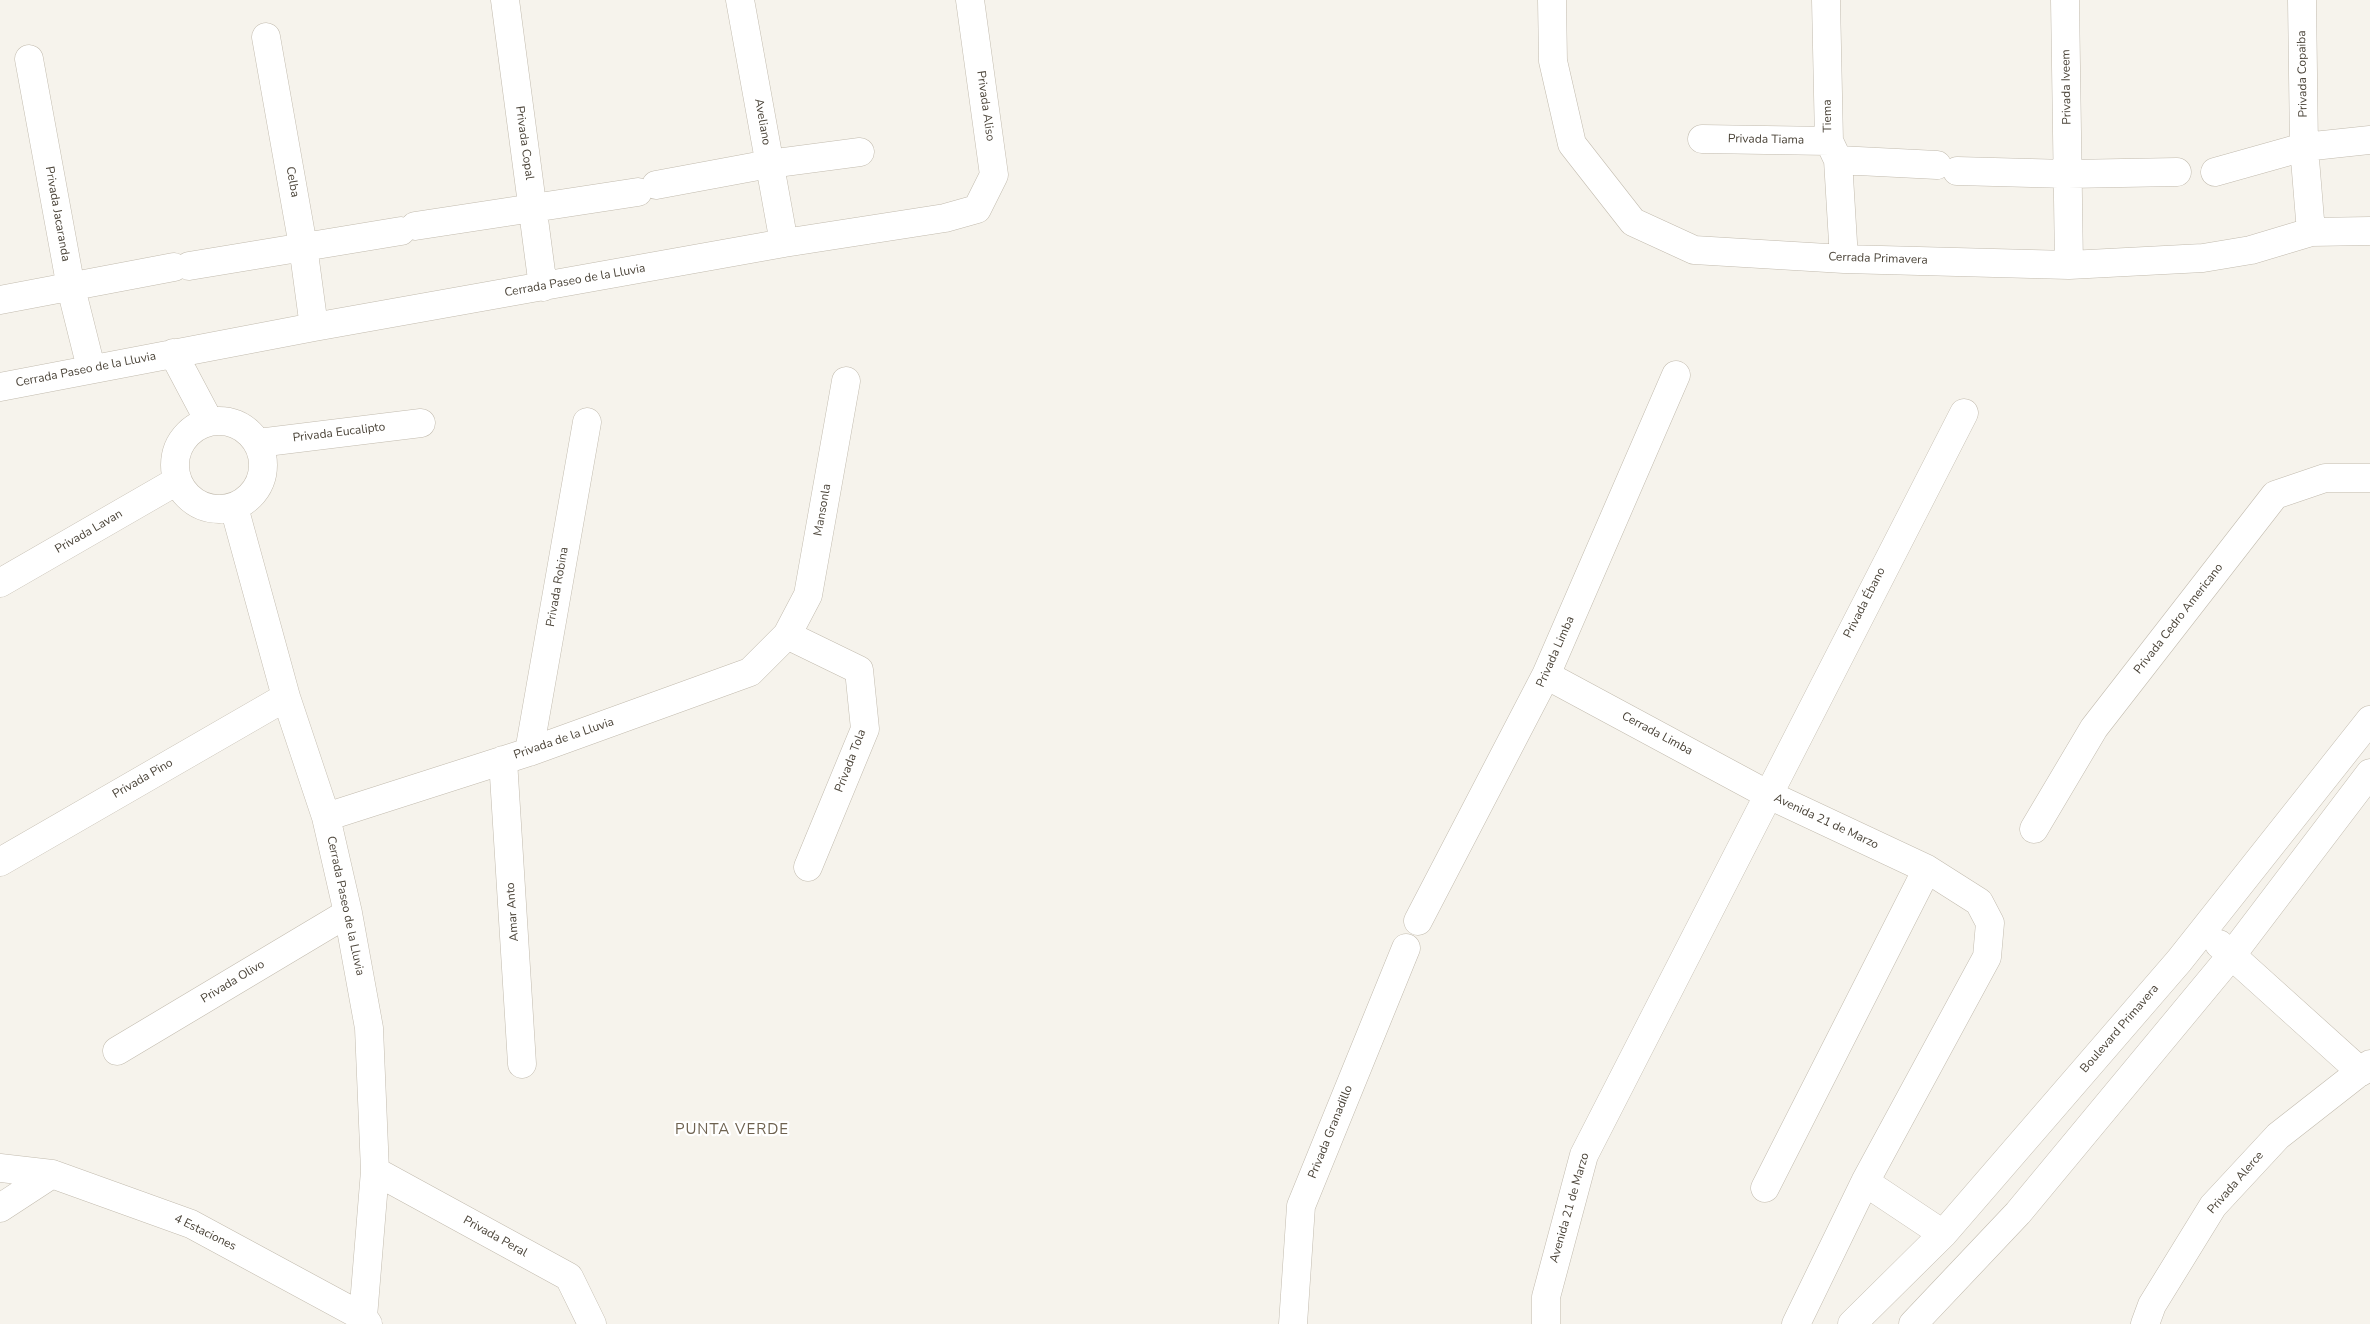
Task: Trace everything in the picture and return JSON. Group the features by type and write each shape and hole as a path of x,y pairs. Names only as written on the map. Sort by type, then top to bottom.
{"street":[{"name":"Privada Copal","path":"505,0 543,287"},
{"name":"Aveliano","path":"740,0 784,244"},
{"name":"Privada Aliso","path":"970,0 994,175 977,209"},
{"name":"Cerrada Primavera","path":"1552,0 1554,61 1572,144 1633,222 1694,250 1844,259 2069,265 2203,258 2251,250 2312,232 2370,231"},
{"name":"Tiema","path":"1826,0 1834,150 1844,259"},
{"name":"Privada Iveem","path":"2065,0 2069,265"},
{"name":"Privada Copaiba","path":"2302,0 2304,147 2312,232"},
{"name":"Celba","path":"266,37 303,246 314,327"},
{"name":"Privada Jacaranda","path":"28,59 71,288 91,368"},
{"name":"Privada Tiama","path":"1702,139 1834,150 1947,168 2068,174"},
{"path":"2215,172 2304,147 2370,140"},
{"path":"0,300 182,266 533,210 769,164 860,152"},
{"path":"2068,174 2177,172"},
{"name":"Cerrada Paseo de la Lluvia","path":"0,387 91,368 314,327 784,244 945,218 977,209"},
{"name":"Cerrada Paseo de la Lluvia","path":"173,353 209,422"},
{"name":"Privada Limba","path":"1418,922 1546,675 1676,374"},
{"name":"Mansonla","path":"787,635 808,595 846,381"},
{"name":"Privada Ébano","path":"1767,794 1964,413"},
{"path":"228,421 246,428 258,442 264,460 261,479 251,496 234,507 219,509 204,506 188,497 177,481 175,462 180,444 192,429 209,422 228,421"},
{"name":"Privada Robina","path":"529,752 587,422"},
{"name":"Privada Eucalipto","path":"258,442 421,423"},
{"name":"Privada Cedro Americano","path":"2034,829 2094,728 2275,495 2325,478 2370,478"},
{"name":"Privada Lavan","path":"0,583 177,481"},
{"name":"Cerrada Paseo de la Lluvia","path":"234,507 286,697 326,817 348,914 369,1028 376,1171 365,1320"},
{"name":"Privada de la Lluvia","path":"326,817 529,752 750,672 787,635"},
{"name":"Privada Tola","path":"787,635 859,670 866,730 808,867"},
{"name":"Cerrada Limba","path":"1546,675 1767,794"},
{"name":"Privada Pino","path":"0,862 286,697"},
{"name":"Boulevard Primavera","path":"1852,1324 1943,1234 2179,961 2370,720"},
{"name":"Amar Anto","path":"503,760 522,1064"},
{"path":"1912,1324 2018,1213 2231,956 2370,773"},
{"name":"Avenida 21 de Marzo","path":"1546,1324 1546,1296 1584,1155 1767,794 1927,869 1979,902 1990,923 1986,957 1866,1182 1796,1324"},
{"path":"1765,1188 1927,869"},
{"name":"Privada Olivo","path":"118,1051 348,914"},
{"path":"2204,929 2231,956 2366,1068"},
{"name":"Privada Granadillo","path":"1293,1324 1301,1206 1406,948"},
{"name":"Privada Alerce","path":"2145,1324 2152,1305 2213,1206 2278,1136 2366,1068"},
{"name":"4 Estaciones","path":"0,1168 52,1174 191,1224 365,1320"},
{"name":"Privada Peral","path":"376,1171 569,1277 592,1324"},
{"path":"0,1208 52,1174"},
{"path":"1866,1182 1943,1234"},
{"path":"1529,1324 1546,1296"}],"district":[{"name":"PUNTA VERDE","path":"732,1130"}]}
